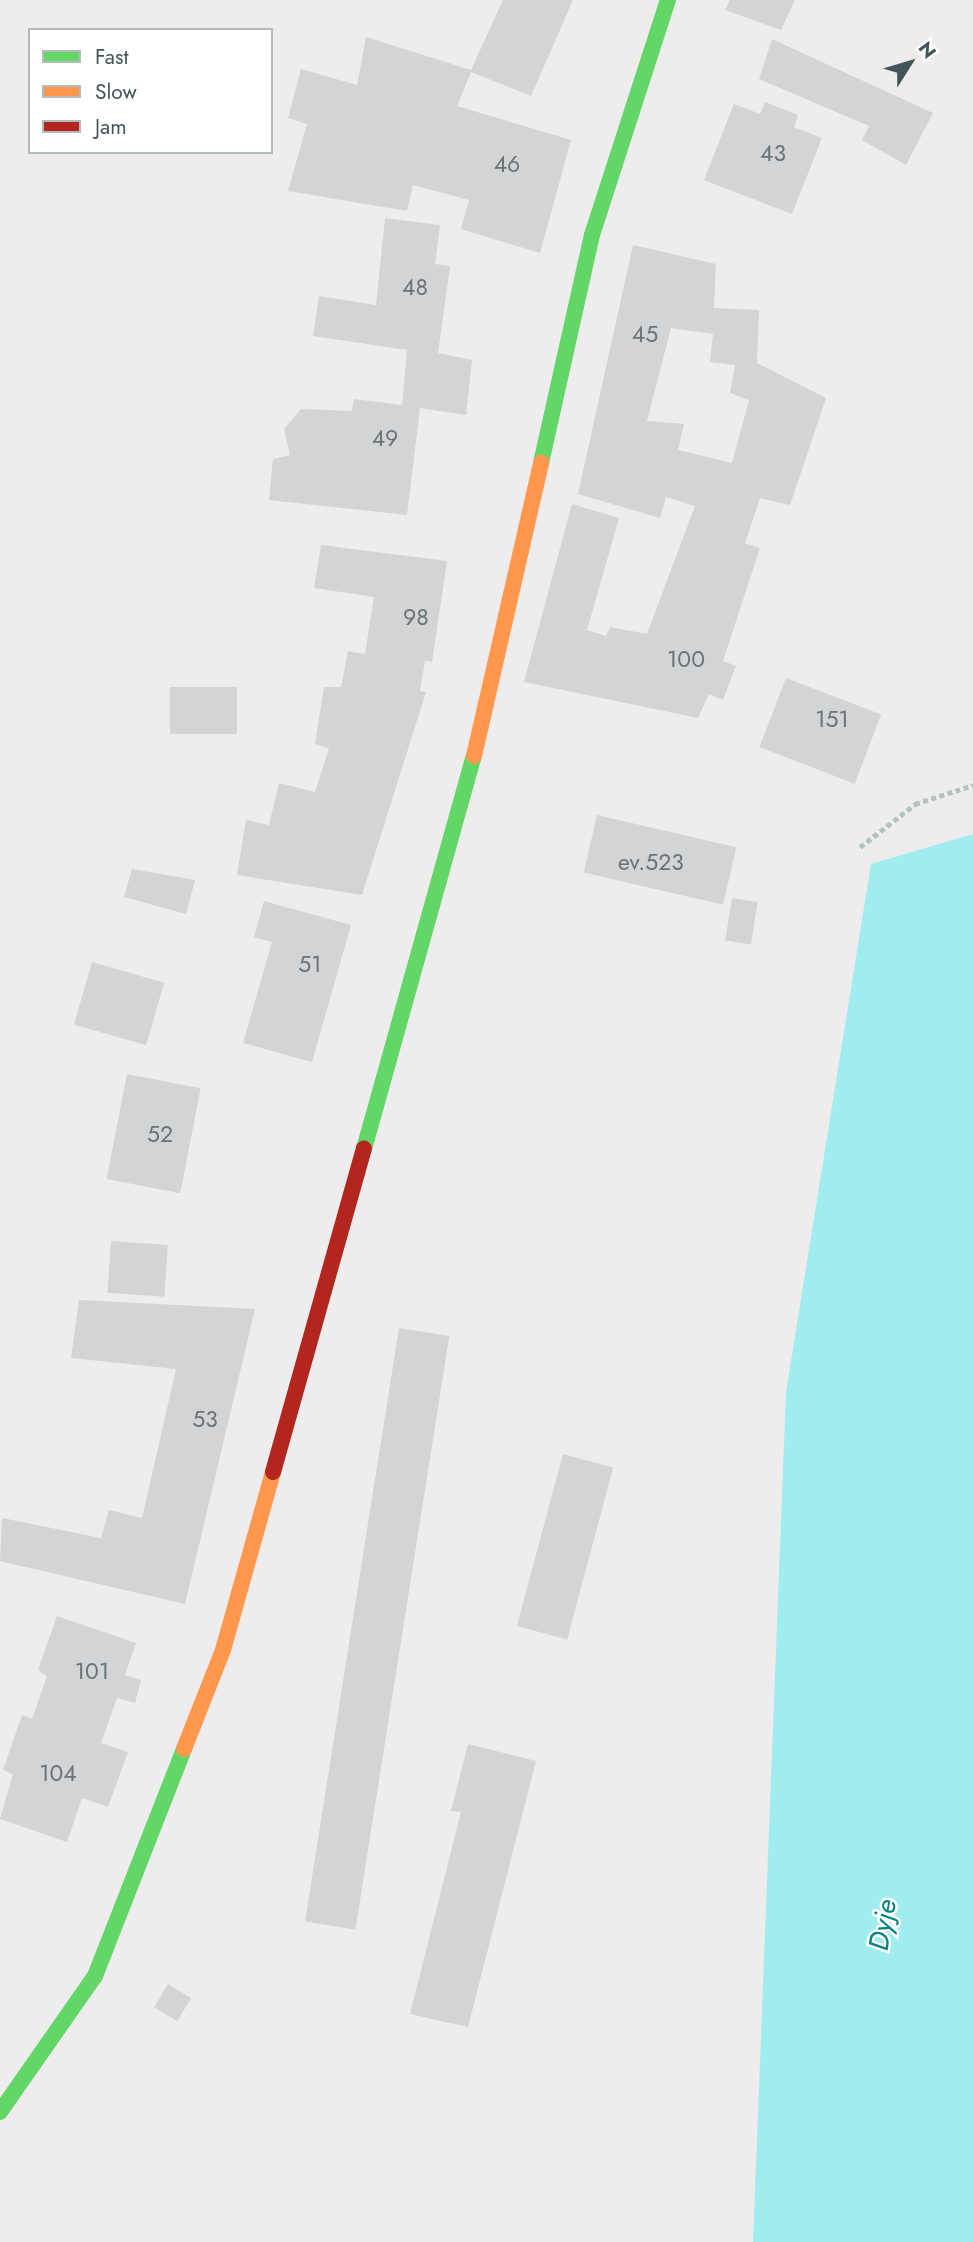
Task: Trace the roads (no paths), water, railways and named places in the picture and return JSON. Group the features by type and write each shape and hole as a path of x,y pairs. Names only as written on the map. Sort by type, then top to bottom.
{"street":[{"path":"0,2112 95,1976 223,1650 482,727 592,234 668,0"}],"water":[{"name":"Dyje","path":"973,834 973,2242 753,2242 786,1392 871,864"}]}
